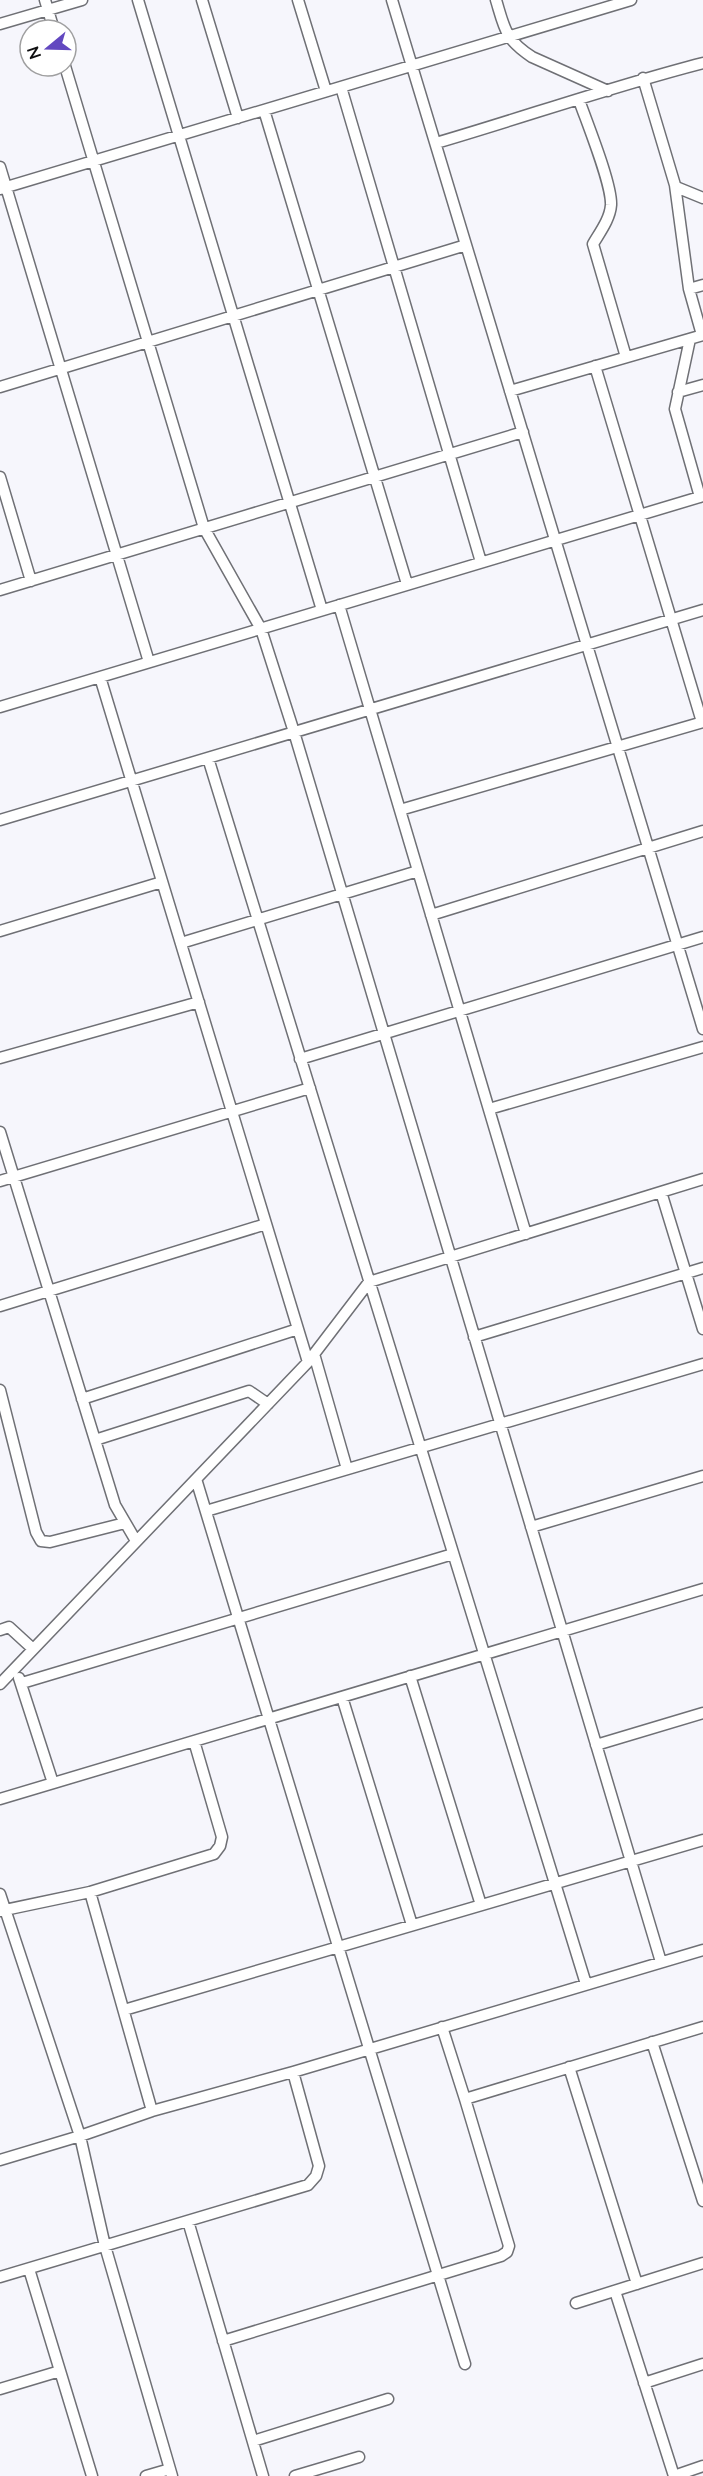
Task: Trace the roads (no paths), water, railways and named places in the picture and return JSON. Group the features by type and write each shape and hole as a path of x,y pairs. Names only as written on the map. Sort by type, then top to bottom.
{"street":[{"path":"0,24 46,5 82,0"},
{"path":"138,0 322,610"},
{"path":"202,0 238,118"},
{"path":"298,0 326,91"},
{"path":"392,0 703,1029"},
{"path":"496,0 507,37 532,57 608,91"},
{"path":"3,188 507,37 597,5 631,0"},
{"path":"436,143 644,78 703,63"},
{"path":"69,78 204,528 261,628 294,732 662,1962"},
{"path":"510,391 703,335 689,289 676,187 644,78"},
{"path":"341,87 481,562"},
{"path":"579,100 608,188 611,205 607,219 593,244 626,357"},
{"path":"264,110 407,585"},
{"path":"0,167 3,188 61,369 149,662"},
{"path":"676,187 703,198"},
{"path":"0,387 466,245"},
{"path":"689,289 703,285"},
{"path":"0,707 701,496 675,410 690,339"},
{"path":"400,810 702,722 595,366"},
{"path":"678,392 703,385"},
{"path":"0,590 523,432"},
{"path":"0,477 31,581"},
{"path":"339,605 525,1234"},
{"path":"0,820 703,610"},
{"path":"100,677 298,1329 311,1358 347,1469"},
{"path":"208,758 586,1984"},
{"path":"431,915 703,831"},
{"path":"181,943 418,871"},
{"path":"0,931 162,882"},
{"path":"300,1059 703,937"},
{"path":"0,1058 199,1002"},
{"path":"489,1109 703,1047"},
{"path":"0,1181 309,1088"},
{"path":"0,1132 116,1505 136,1541"},
{"path":"0,1684 311,1358 369,1282 703,1179"},
{"path":"660,1192 703,1329"},
{"path":"0,1306 266,1224"},
{"path":"474,1337 703,1268"},
{"path":"82,1399 298,1329"},
{"path":"206,1511 703,1364"},
{"path":"0,1390 8,1414 36,1532 41,1541 50,1542 125,1522"},
{"path":"95,1440 249,1391 268,1404"},
{"path":"531,1527 703,1476"},
{"path":"196,1479 465,2364"},
{"path":"22,1683 239,1620 453,1554"},
{"path":"0,1799 703,1589"},
{"path":"0,1630 9,1627 33,1649"},
{"path":"15,1668 22,1683 54,1783"},
{"path":"410,1676 481,1905"},
{"path":"342,1696 412,1925"},
{"path":"596,1745 703,1713"},
{"path":"3,1910 90,1892 214,1854 218,1850 222,1837 194,1741"},
{"path":"124,2010 703,1840"},
{"path":"90,1892 152,2111"},
{"path":"0,1894 3,1910 80,2136 105,2246 171,2472 146,2476"},
{"path":"0,2160 152,2111 293,2072 703,1950"},
{"path":"224,2341 507,2253 509,2246 442,2027"},
{"path":"465,2098 703,2027"},
{"path":"652,2042 703,2201"},
{"path":"569,2067 637,2284"},
{"path":"0,2277 308,2185 316,2176 319,2166 293,2072"},
{"path":"188,2221 263,2476"},
{"path":"576,2303 703,2263"},
{"path":"29,2269 92,2476"},
{"path":"615,2291 674,2476 703,2466"},
{"path":"644,2383 703,2364"},
{"path":"0,2389 60,2371"},
{"path":"253,2441 388,2399"},
{"path":"295,2476 359,2457"}]}
